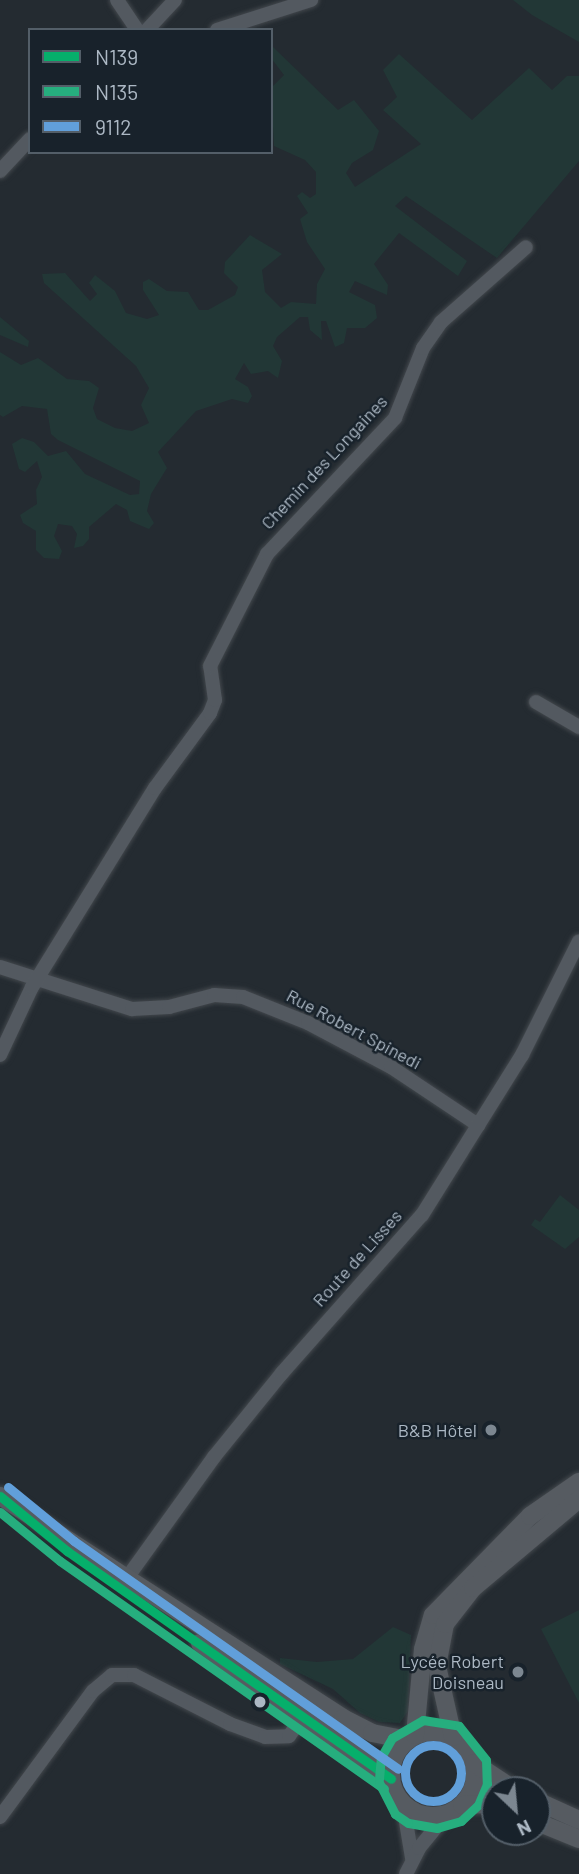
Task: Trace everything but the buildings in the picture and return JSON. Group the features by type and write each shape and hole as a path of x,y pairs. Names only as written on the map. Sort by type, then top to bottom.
{"main road":[{"path":"391,1779 393,1761 412,1738 423,1649 433,1615 530,1516 579,1482"},
{"path":"0,1496 127,1578 216,1640 343,1718 372,1733 412,1738 435,1732 453,1737"},
{"path":"494,1776 474,1763 453,1737 436,1666 446,1624 482,1580 579,1499"},
{"path":"36,1521 67,1551 304,1714 391,1779 403,1804 422,1815 481,1806"},
{"path":"454,1809 475,1781 474,1763"},
{"path":"551,1807 579,1820"},
{"path":"551,1828 579,1839"}],"street":[{"path":"117,0 136,28"},
{"path":"149,28 175,0"},
{"path":"223,28 311,0"},
{"path":"0,171 28,141"},
{"name":"Chemin des Longaines","path":"0,1055 40,977 155,788 210,713 215,700 210,666 267,554 395,418 423,348 441,322 526,247"},
{"path":"536,702 579,727"},
{"name":"Route de Lisses","path":"127,1578 261,1398 422,1215 522,1055 579,941"},
{"name":"Rue Robert Spinedi","path":"0,967 40,977 109,1005 132,1009 169,1007 214,995 243,997 308,1023 380,1061 478,1125"},
{"path":"0,1817 93,1690 112,1675 134,1675 230,1724 265,1737 289,1736 304,1714"},
{"path":"403,1804 412,1838 412,1859"},
{"path":"405,1874 412,1859 454,1809"}],"green space":[{"path":"513,0 579,0 579,42 532,15"},
{"path":"273,47 338,110 354,100 379,131 373,150 352,163 346,173 355,187 421,144 383,110 397,97 383,70 399,54 472,120 529,68 552,90 567,76 579,76 579,161 497,258 406,196 395,206 467,261 458,276 399,233 374,264 388,285 387,295 355,281 349,292 375,305 377,318 365,328 347,328 344,343 335,347 326,321 321,321 322,340 310,330 308,317 300,317 277,337 273,346 282,361 278,378 268,371 251,374 244,363 235,379 248,387 252,396 248,403 232,399 196,411 158,452 167,468 151,494 147,511 154,523 149,529 130,521 127,510 116,504 89,527 89,539 83,546 74,548 77,534 72,526 58,524 54,536 62,551 59,559 44,558 36,550 36,531 23,523 20,515 37,504 36,490 42,477 37,461 25,472 19,469 12,444 22,438 34,442 48,456 66,451 85,474 130,495 139,494 140,481 58,440 51,434 47,409 22,406 3,417 0,415 0,352 21,365 38,358 67,379 89,381 99,388 93,408 97,419 115,428 132,431 149,423 141,405 149,388 136,366 44,283 42,274 65,273 90,301 97,294 89,283 95,275 115,291 126,313 147,319 159,315 143,290 143,282 149,279 167,291 188,292 199,310 208,310 235,295 238,287 224,273 225,262 250,235 282,254 262,270 265,292 281,308 291,302 316,304 317,284 325,269 307,242 300,219 308,213 297,196 302,192 310,198 316,194 316,172 305,160 274,146 273,86 284,75 273,61"},
{"path":"0,317 29,341 28,347 0,335"},
{"path":"560,1195 579,1210 579,1237 565,1249 531,1225 535,1219 540,1222"},
{"path":"579,1610 579,1703 541,1629"},
{"path":"393,1627 411,1635 408,1711 400,1723 380,1722 360,1713 333,1689 280,1664 280,1658 317,1662 353,1659"}],"transit line":[{"name":"9112","path":"8,1487 74,1541 398,1769"},
{"name":"N139","path":"0,1496 67,1551 391,1779"},
{"name":"N135","path":"0,1512 60,1561 384,1789"},
{"name":"N135","path":"379,1779 381,1757 392,1738 423,1720 459,1726 486,1760 487,1784 478,1805 461,1821 437,1828 408,1823 395,1814 379,1783"},
{"name":"9112","path":"427,1745 439,1745 449,1749 457,1757 461,1773 457,1789 449,1797 439,1801 427,1801 417,1797 409,1789 405,1779 405,1767 409,1757 417,1749 427,1745"}],"place":[{"name":"B&B Hôtel","path":"491,1430"},
{"name":"Lycée Robert Doisneau","path":"518,1672"}]}
